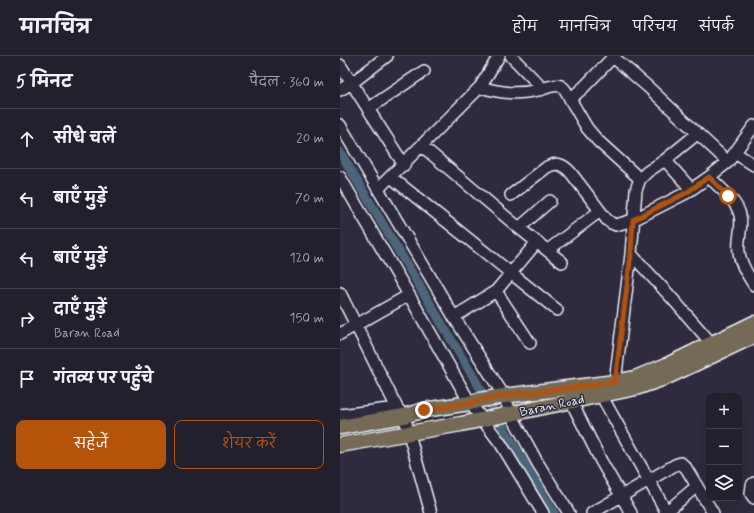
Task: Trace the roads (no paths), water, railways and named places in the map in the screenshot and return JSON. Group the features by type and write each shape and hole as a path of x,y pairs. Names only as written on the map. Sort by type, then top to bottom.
{"main road":[{"name":"Baran Road","path":"341,417 424,410 500,397 635,378 669,364 754,323"},
{"name":"Baran Road","path":"340,445 486,419 636,388 665,378 754,336"}],"street":[{"path":"340,90 352,83 387,56"},
{"path":"378,189 404,165 480,88 499,56"},
{"path":"511,56 543,88"},
{"path":"570,99 583,88 613,56 728,162"},
{"path":"340,64 404,165"},
{"path":"368,109 424,71"},
{"path":"480,88 512,94 528,92 556,85 562,87 567,92 586,128 598,141 640,179"},
{"path":"340,125 454,317 537,462 569,513"},
{"path":"511,195 547,167 556,164 566,168 611,224 621,224 633,220 686,193 709,177 728,162 754,126"},
{"path":"615,382 631,254 636,190 640,179 647,172 666,160 697,134"},
{"path":"422,146 562,262"},
{"path":"735,153 754,165"},
{"path":"666,160 691,189"},
{"path":"340,177 409,295 543,513"},
{"path":"391,177 557,310"},
{"path":"709,177 728,196 740,214 741,223 739,252 746,272 754,285"},
{"path":"520,228 550,201"},
{"path":"548,250 600,211"},
{"path":"454,317 496,291 537,242"},
{"path":"631,254 712,344"},
{"path":"496,291 530,343"},
{"path":"340,294 400,412 408,433 431,513"},
{"path":"340,334 409,295"},
{"path":"601,395 666,513 697,486"},
{"path":"571,402 601,461 631,513"},
{"path":"592,513 675,465 681,464 686,468 713,513"},
{"path":"754,483 752,485 751,494 754,498"}],"waterway":[{"path":"340,152 554,513"}]}
